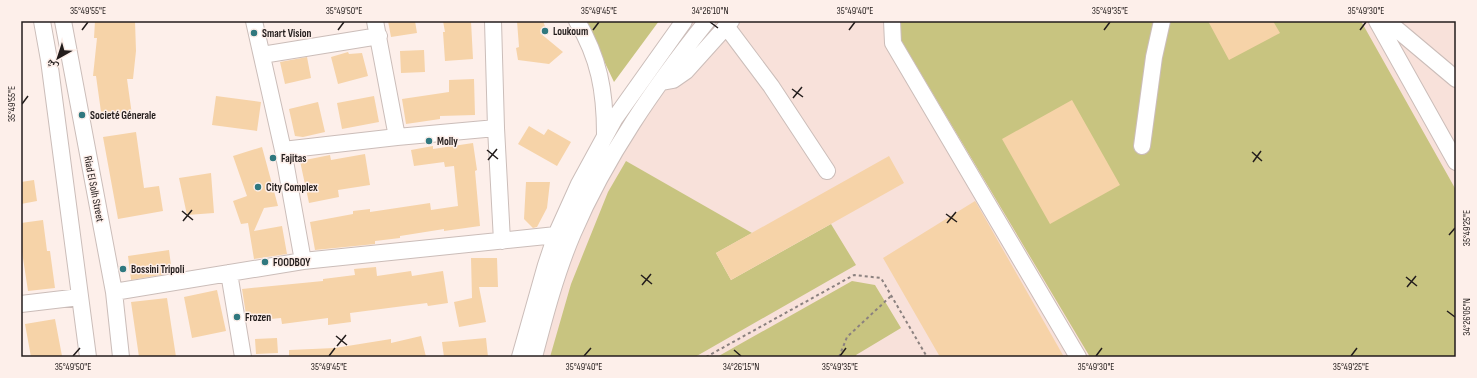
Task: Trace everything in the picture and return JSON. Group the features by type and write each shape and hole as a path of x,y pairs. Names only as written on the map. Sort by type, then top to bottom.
{"street":[{"path":"42,21 49,60 88,357"},
{"name":"Riad El Solh Street","path":"63,21 114,292 121,357"},
{"path":"254,21 283,150 303,261"},
{"path":"493,21 496,128 502,241"},
{"path":"577,21 589,44 601,79 605,111 605,134"},
{"path":"520,357 540,284 556,235 579,184 605,134 626,100 684,21"},
{"path":"534,357 554,284 579,220 609,160 662,82 707,21"},
{"path":"892,21 893,43 1078,357"},
{"path":"1142,146 1154,57 1162,21"},
{"path":"1377,21 1456,162"},
{"path":"1387,21 1456,79"},
{"path":"662,82 673,80 683,74 728,24 827,171"},
{"path":"262,55 377,28 397,137"},
{"path":"49,60 69,57"},
{"path":"283,150 397,137 496,128"},
{"path":"114,292 303,261 556,235"},
{"path":"229,273 243,357"},
{"path":"21,304 80,297"}],"path":[{"path":"706,357 854,275 881,278 927,357"},
{"path":"839,357 847,337 892,296"}],"shaded area":[{"path":"585,21 659,21 614,82"},
{"path":"681,21 1456,21 1456,357 532,357 597,172 624,114"},
{"path":"899,21 1361,21 1456,190 1456,357 1090,357 899,37"},
{"path":"626,161 752,233 716,253 731,280 831,224 856,265 695,357 550,357 571,284 608,192"},
{"path":"852,281 875,285 901,328 856,355 857,357 717,357"}],"building":[{"path":"95,21 135,21 136,51 133,79 127,79 132,115 102,119 96,76 93,76 97,38 94,38"},
{"path":"388,21 415,21 417,33 391,37"},
{"path":"443,21 471,21 473,59 445,61 443,32 445,32"},
{"path":"517,21 543,21 547,32 540,33 563,52 549,64 518,60 516,48 519,47"},
{"path":"1208,21 1273,21 1280,33 1229,60"},
{"path":"424,50 425,72 401,73 400,51"},
{"path":"348,52 349,54 362,53 368,76 338,84 331,57"},
{"path":"307,57 311,78 285,84 280,62"},
{"path":"474,79 475,115 440,116 440,119 406,124 402,99 449,92 449,80"},
{"path":"216,96 261,102 257,131 212,125"},
{"path":"374,96 379,122 342,129 337,103"},
{"path":"1072,100 1120,185 1050,224 1002,139"},
{"path":"318,102 325,132 303,137 295,136 289,109"},
{"path":"529,126 544,135 548,129 571,142 557,166 518,144"},
{"path":"136,132 144,188 159,186 163,211 118,219 103,137"},
{"path":"473,143 477,170 475,171 480,226 444,231 444,229 400,236 400,238 375,241 375,244 315,250 310,222 353,214 353,211 370,209 370,212 430,203 431,210 458,206 454,166 445,167 444,162 414,166 411,150 433,146 433,149"},
{"name":"City Complex","path":"262,147 278,206 264,208 254,231 282,226 287,254 254,259 248,223 241,224 233,201 247,196 233,156"},
{"path":"365,154 370,185 338,190 339,197 309,203 300,161 330,155 331,160"},
{"path":"889,156 904,183 731,280 716,253"},
{"path":"211,173 214,213 187,215 179,178"},
{"path":"34,180 37,201 21,204 21,182"},
{"path":"526,182 550,182 547,208 537,227 533,228 524,219"},
{"path":"975,201 1064,357 940,357 883,258"},
{"path":"43,220 47,251 50,251 55,288 28,291 21,245 21,223"},
{"path":"169,250 172,273 131,280 128,256"},
{"path":"471,258 497,258 498,287 479,287 486,322 459,327 454,302 472,298"},
{"path":"376,267 377,276 411,271 412,276 443,271 448,303 428,306 427,303 350,313 351,322 328,325 328,318 282,324 281,318 247,321 242,289 323,281 323,279 355,275 354,269"},
{"path":"217,290 226,331 192,338 184,297"},
{"path":"167,298 176,357 139,357 131,302"},
{"path":"55,319 62,356 31,357 25,324"},
{"path":"421,336 426,357 289,357 289,350 335,348 391,339 391,343"},
{"path":"277,338 278,353 256,354 255,339"},
{"path":"486,338 488,357 444,357 442,342"}],"place":[{"name":"Loukoum","path":"545,31"},
{"name":"Smart Vision","path":"254,33"},
{"name":"Societé Génerale","path":"82,115"},
{"name":"Molly","path":"429,141"},
{"name":"Fajitas","path":"273,158"},
{"name":"City Complex","path":"258,187"},
{"name":"FOODBOY","path":"265,262"},
{"name":"Bossini Tripoli","path":"123,269"},
{"name":"Frozen","path":"237,317"}]}
